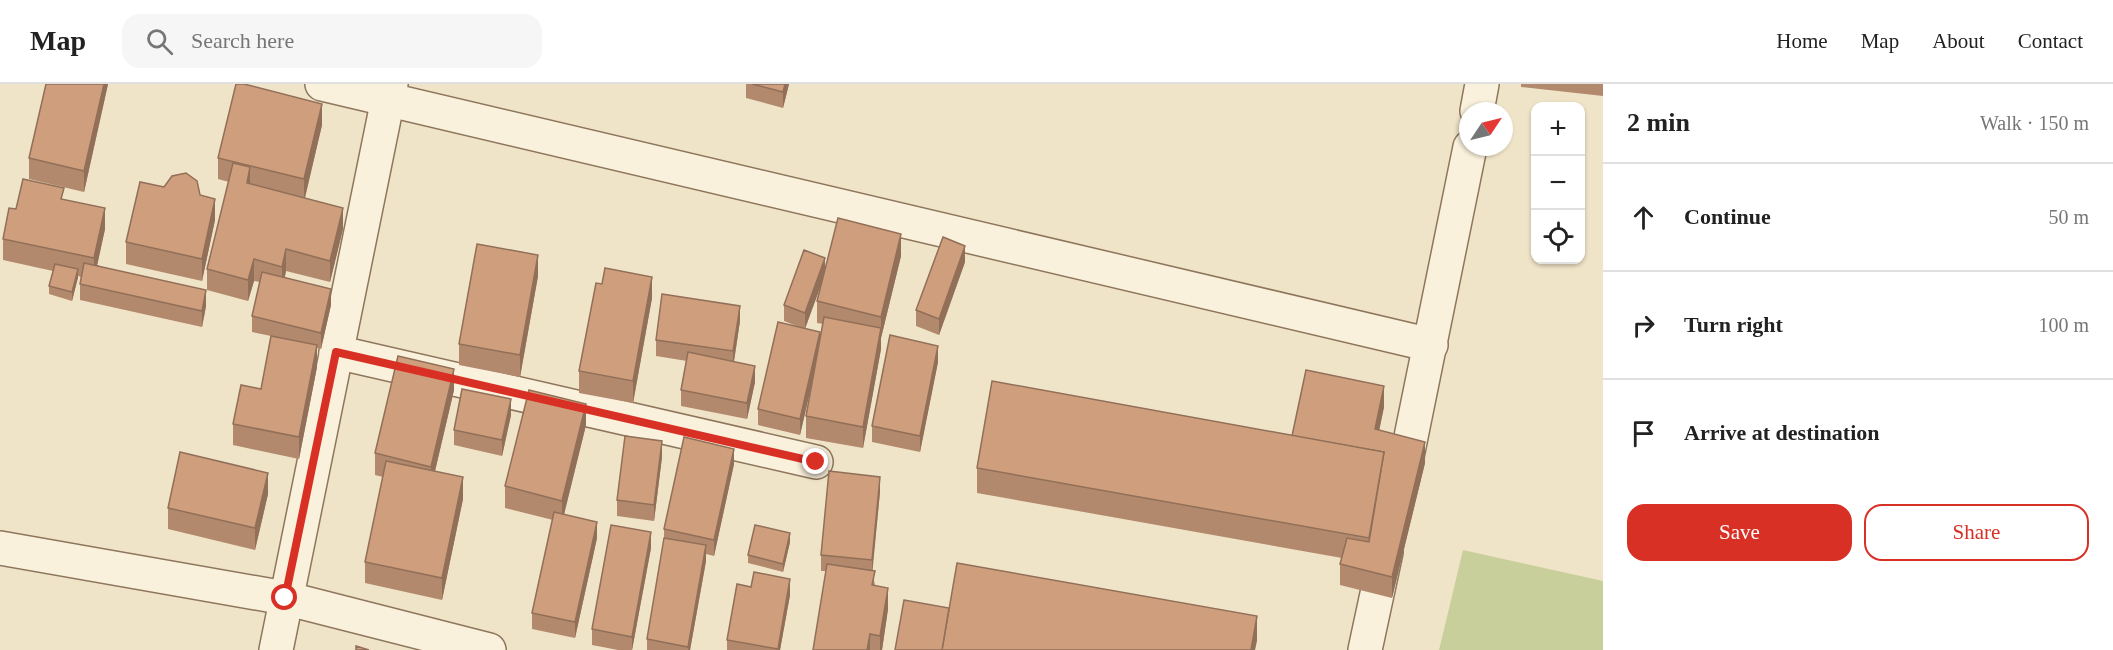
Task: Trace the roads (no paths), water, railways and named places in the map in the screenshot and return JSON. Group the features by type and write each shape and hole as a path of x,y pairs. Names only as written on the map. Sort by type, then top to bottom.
{"street":[{"path":"322,84 389,92 1431,345"},
{"path":"1479,102 1482,84"},
{"path":"276,650 389,92"},
{"path":"1365,650 1431,345 1468,156"},
{"path":"336,352 816,462"},
{"path":"0,548 285,598 489,650"}]}
